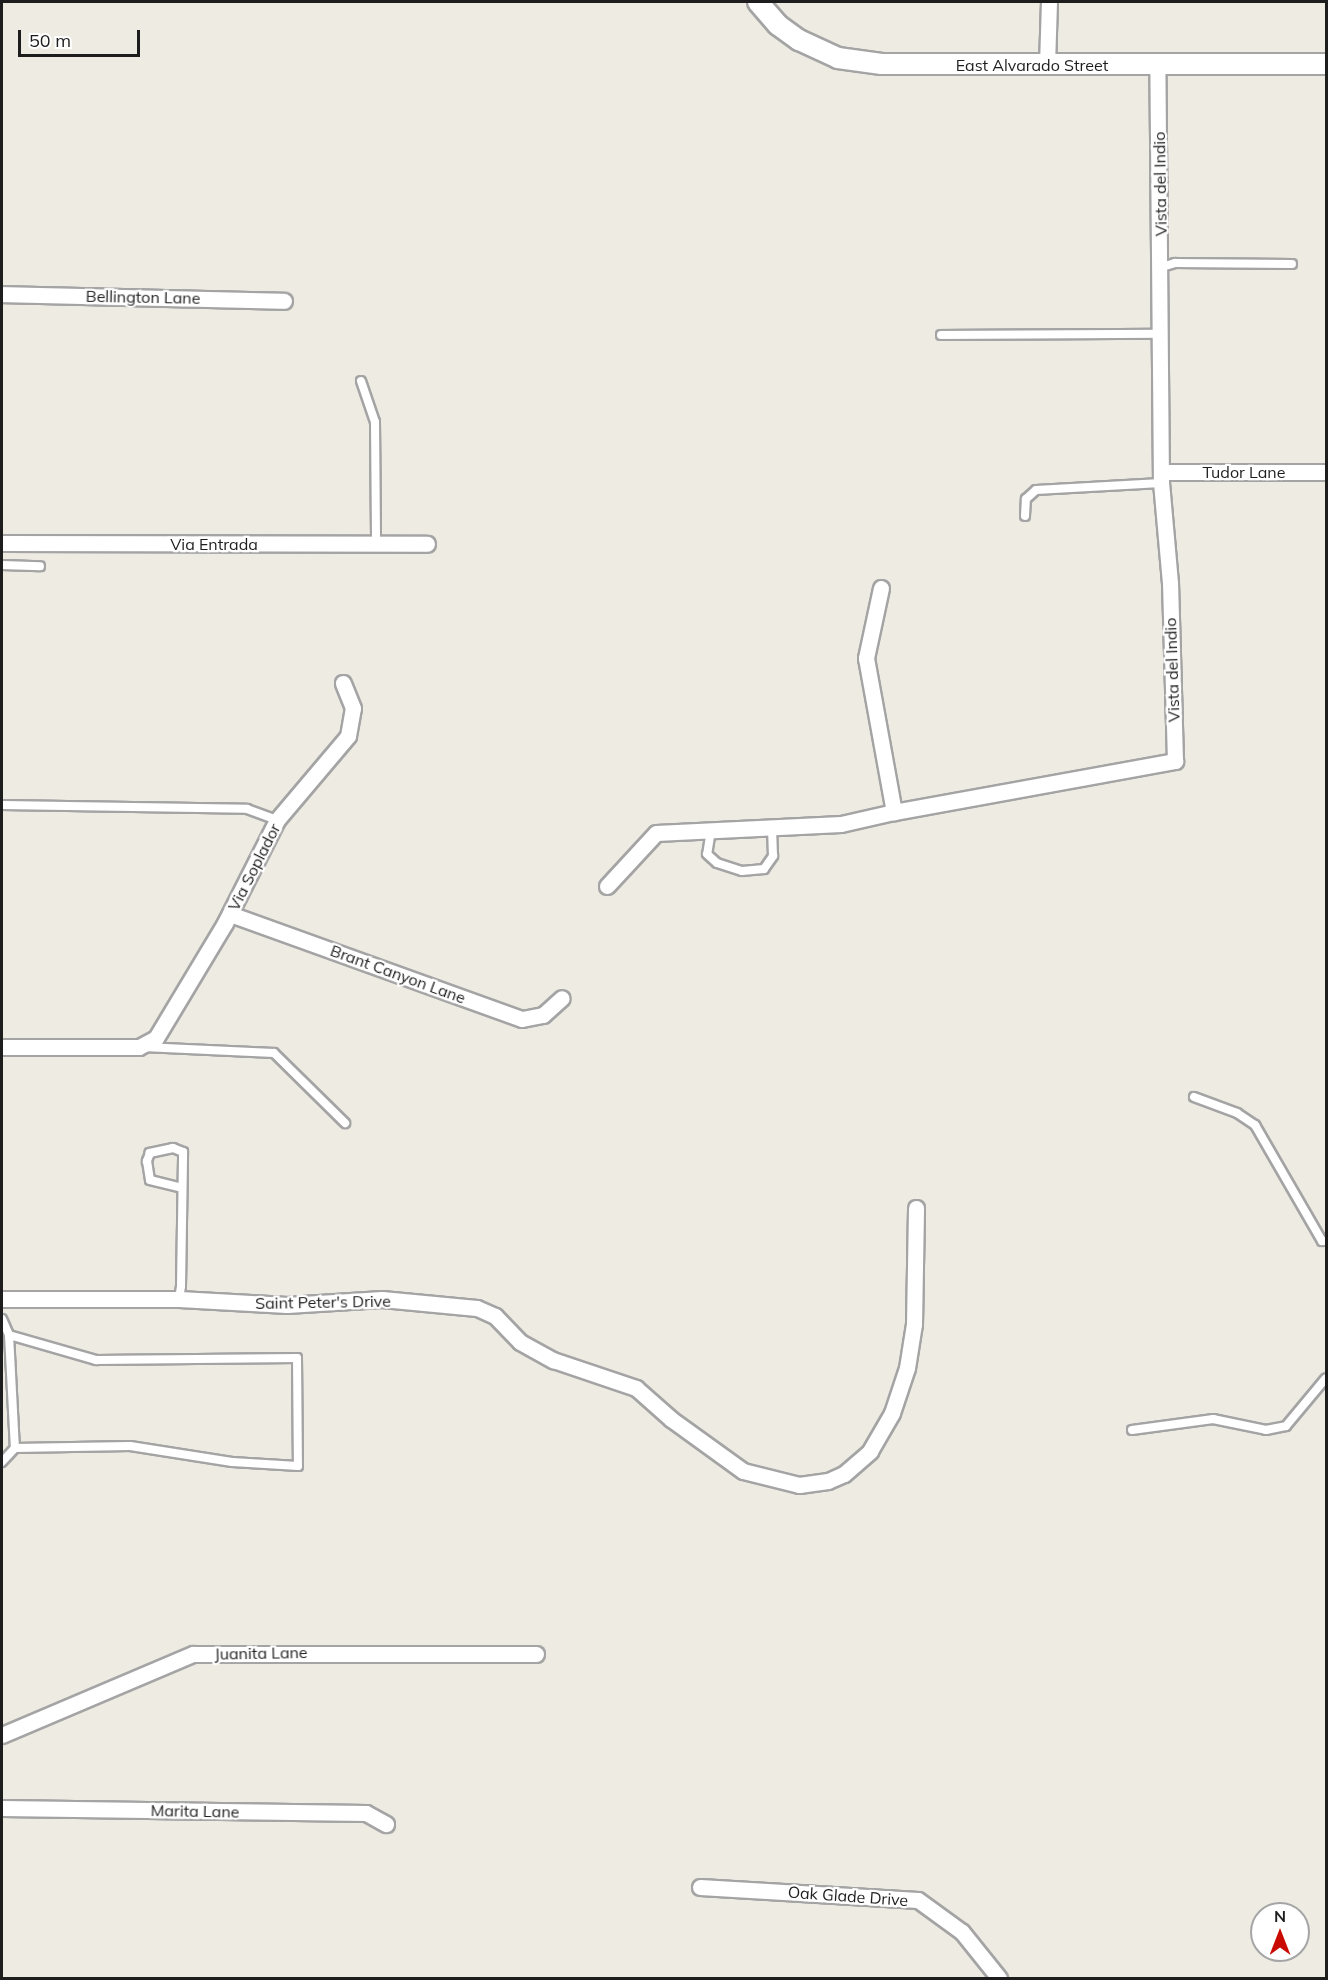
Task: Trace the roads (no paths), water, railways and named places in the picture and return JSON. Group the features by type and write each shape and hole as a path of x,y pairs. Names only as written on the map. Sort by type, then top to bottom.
{"street":[{"name":"East Alvarado Street","path":"758,2 778,25 799,40 838,58 882,64 1326,64"},
{"path":"1047,65 1049,2"},
{"name":"Vista del Indio","path":"894,812 1175,761 1170,583 1161,478 1162,267 1157,65"},
{"name":"Bellington Lane","path":"2,294 284,301"},
{"name":"Tudor Lane","path":"1161,478 1326,472"},
{"name":"Via Entrada","path":"2,543 427,544"},
{"path":"606,886 656,833 841,824 894,812 866,658 881,588"},
{"name":"Via Soplador","path":"139,1047 156,1038 230,914 277,820 348,736 353,708 343,683"},
{"name":"Brant Canyon Lane","path":"230,914 522,1018 543,1015 562,998"},
{"path":"2,1047 139,1047"},
{"name":"Saint Peter's Drive","path":"2,1299 179,1299 287,1305 382,1299 477,1308 495,1316 520,1342 553,1360 636,1388 671,1419 743,1471 799,1485 828,1481 844,1474 870,1451 892,1413 907,1368 914,1324 916,1208"},
{"name":"Juanita Lane","path":"2,1735 193,1654 536,1654"},
{"name":"Marita Lane","path":"2,1808 366,1813 386,1824"},
{"name":"Oak Glade Drive","path":"700,1887 918,1900 962,1932 999,1978"}],"lane":[{"path":"1162,267 1175,263 1292,264"},
{"path":"941,334 1161,334"},
{"path":"361,381 375,422 376,544"},
{"path":"1025,516 1026,499 1036,490 1161,478"},
{"path":"2,565 40,566"},
{"path":"2,805 248,809 277,820"},
{"path":"711,830 708,854 717,863 742,871 764,869 773,856 772,827"},
{"path":"139,1047 273,1053 345,1124"},
{"path":"1194,1097 1237,1113 1255,1125 1322,1241 1326,1241"},
{"path":"179,1299 183,1152 173,1148 150,1154 147,1161 150,1180 182,1188"},
{"path":"2,1319 9,1335 15,1448 2,1462"},
{"path":"9,1335 96,1360 297,1359 298,1466 232,1462 130,1446 15,1448"},
{"path":"1132,1430 1214,1419 1266,1430 1286,1426 1326,1378"}]}
